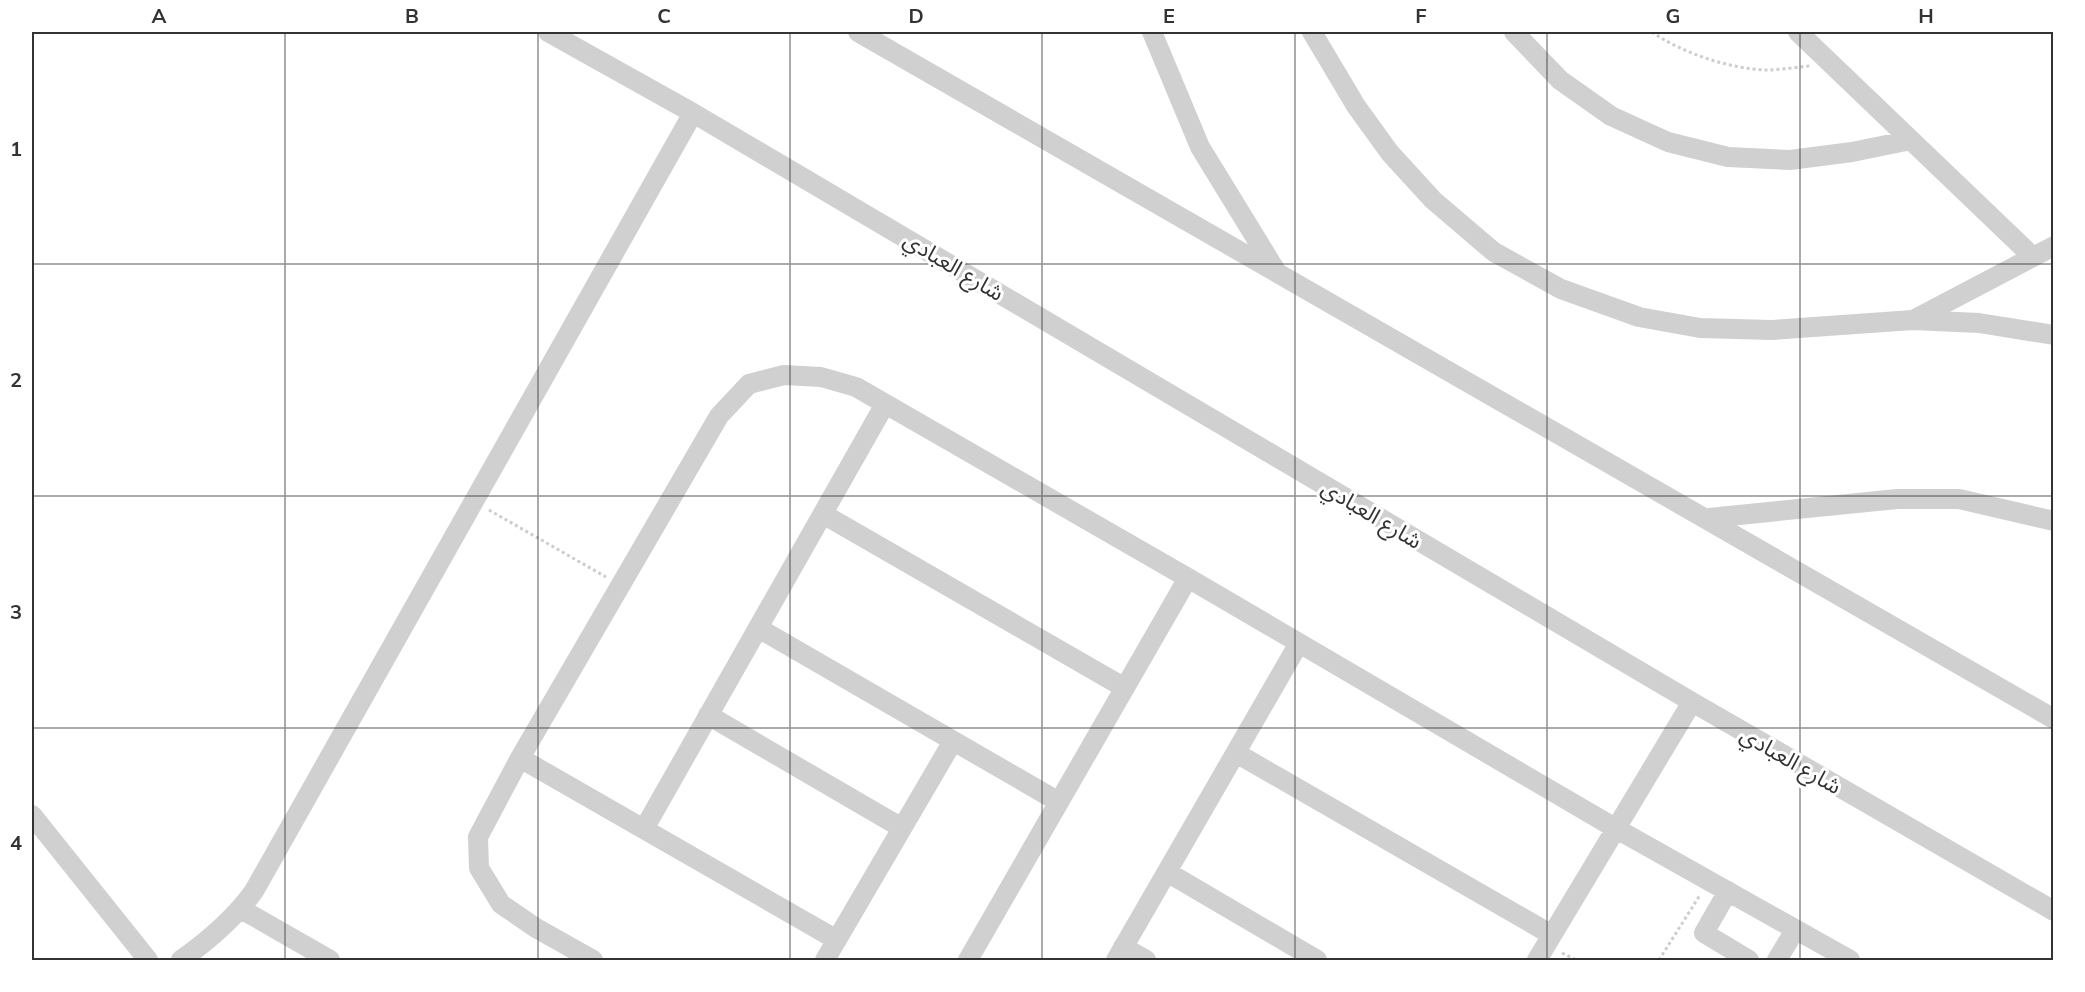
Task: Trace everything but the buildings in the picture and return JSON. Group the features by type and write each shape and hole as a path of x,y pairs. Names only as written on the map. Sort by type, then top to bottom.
{"street":[{"name":"شارع العبادي","path":"548,32 693,113 1692,702 2054,911"},
{"path":"858,32 1278,274 1709,518 2054,719"},
{"path":"1152,32 1200,147 1278,274"},
{"path":"1312,32 1356,106 1390,153 1433,200 1494,252 1561,289 1639,317 1700,328 1772,330 1913,320 1979,323 2054,335"},
{"path":"1514,32 1560,80 1611,116 1668,142 1728,157 1790,160 1852,152 1911,140"},
{"path":"1798,32 2033,257"},
{"path":"181,960 213,938 241,909 266,871 693,113"},
{"path":"1913,320 2054,246"},
{"path":"593,960 536,928 501,904 479,868 478,837 520,758 719,416 749,384 784,375 821,377 856,387 1615,828 1850,960"},
{"path":"644,829 885,404"},
{"path":"1709,518 1897,499 1959,499 2054,521"},
{"path":"823,514 1125,688"},
{"path":"968,960 1188,578"},
{"path":"758,628 1059,802"},
{"path":"1146,960 1119,954 1299,643"},
{"path":"1537,960 1692,702"},
{"path":"708,715 902,828"},
{"path":"825,960 953,741"},
{"path":"1236,753 1552,935"},
{"path":"520,758 837,940"},
{"path":"32,815 148,960"},
{"path":"1167,872 1317,960"},
{"path":"1728,891 1704,933 1749,960"},
{"path":"241,909 330,960"},
{"path":"1777,960 1795,930"}],"path":[{"path":"1652,32 1665,41 1714,61 1766,70 1832,64"},
{"path":"474,501 620,585"},
{"path":"1659,960 1709,881"}]}
